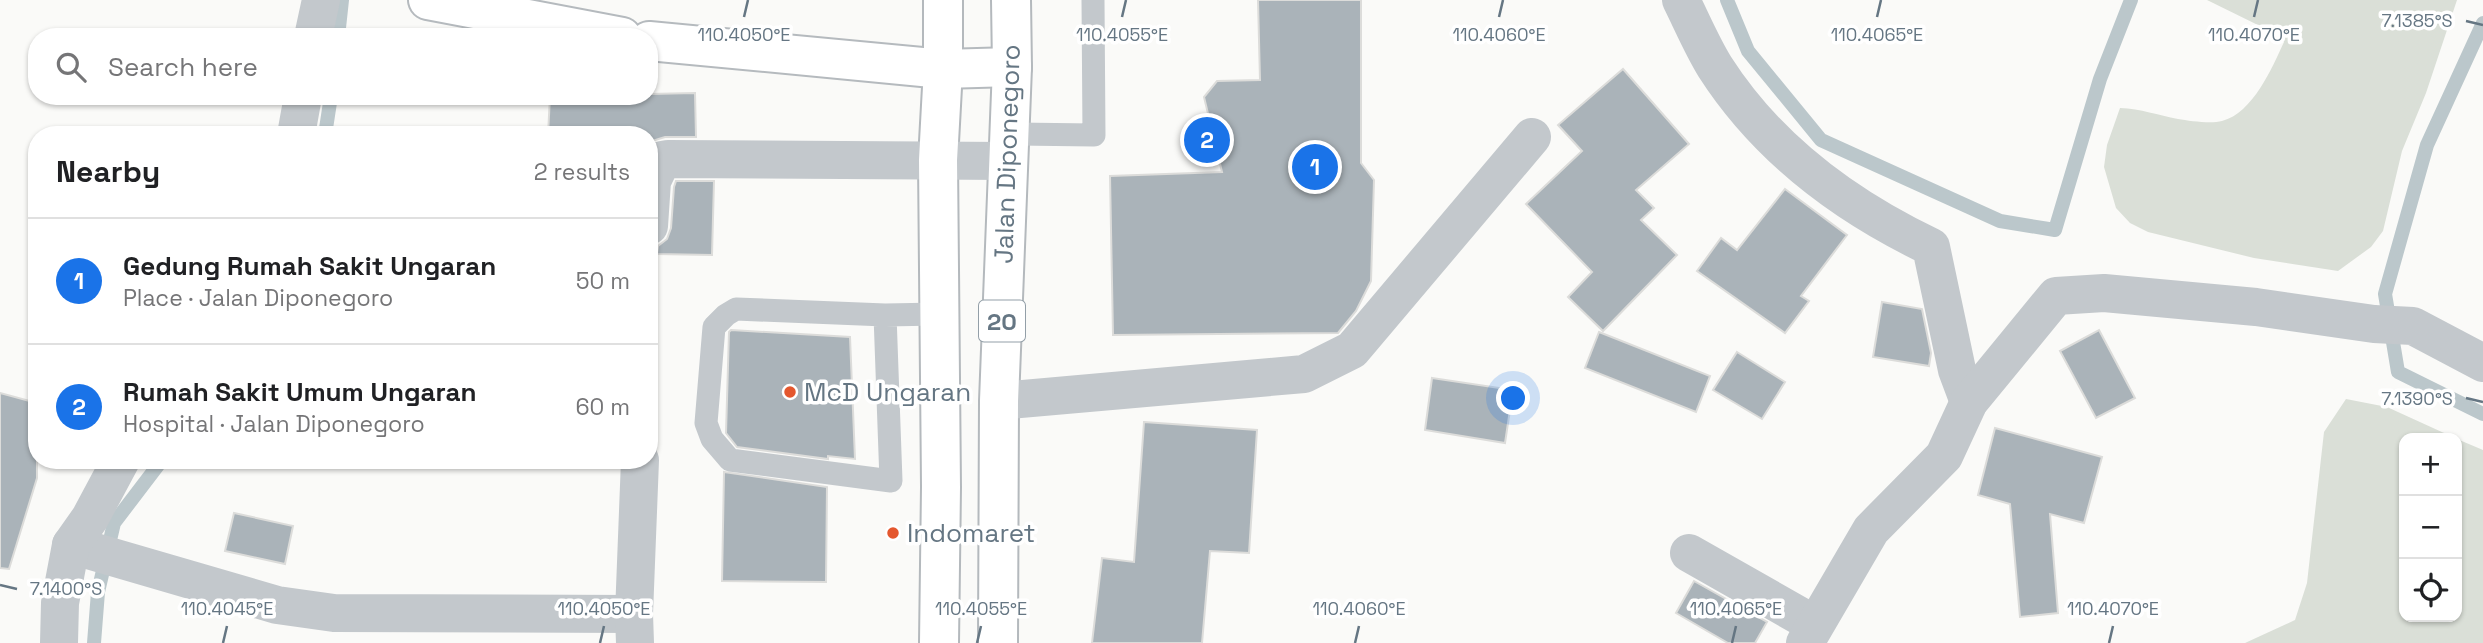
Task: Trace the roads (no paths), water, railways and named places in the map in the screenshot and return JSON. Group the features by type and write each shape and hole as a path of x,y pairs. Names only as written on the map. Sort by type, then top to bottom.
{"main road":[{"path":"428,0 575,28"},
{"path":"939,643 941,487 938,160 943,69 943,0"},
{"name":"Jalan Diponegoro","path":"998,643 999,401 1012,67 1010,0"},
{"path":"658,42 943,69 1012,67"}],"street":[{"path":"315,28 321,0"},
{"path":"1681,0 1714,66 1744,107 1778,146 1839,195 1885,225 1931,247 1957,370 1969,401"},
{"path":"298,126 301,105"},
{"path":"999,401 1304,374 1352,350 1532,137"},
{"path":"658,168 662,160 668,159 938,160 1008,147"},
{"path":"1689,553 1810,634 1871,530 1944,456 1969,401 2056,296 2104,293 2256,307 2374,324 2413,326 2483,363"},
{"path":"59,643 60,603 83,549 90,518 116,469"},
{"path":"83,549 277,605 334,613 634,628 640,469"}],"lane":[{"path":"1008,147 1094,135 1094,0"},
{"path":"885,315 891,481 730,460 712,439 706,423 714,327 736,309 885,315 939,314"}],"waterway":[{"path":"339,28 342,0"},
{"path":"1727,0 1748,51 1821,140 2000,221 2055,230 2100,79 2131,0"},
{"path":"2483,23 2427,145 2385,294 2398,372 2483,414"},
{"path":"326,126 330,105"},
{"path":"94,643 98,592 114,523 155,469"}],"place":[{"name":"Rumah Sakit Umum Ungaran","path":"1207,140"},
{"name":"Gedung Rumah Sakit Ungaran","path":"1315,167"},
{"name":"McD Ungaran","path":"790,392"},
{"name":"Indomaret","path":"893,533"}]}
